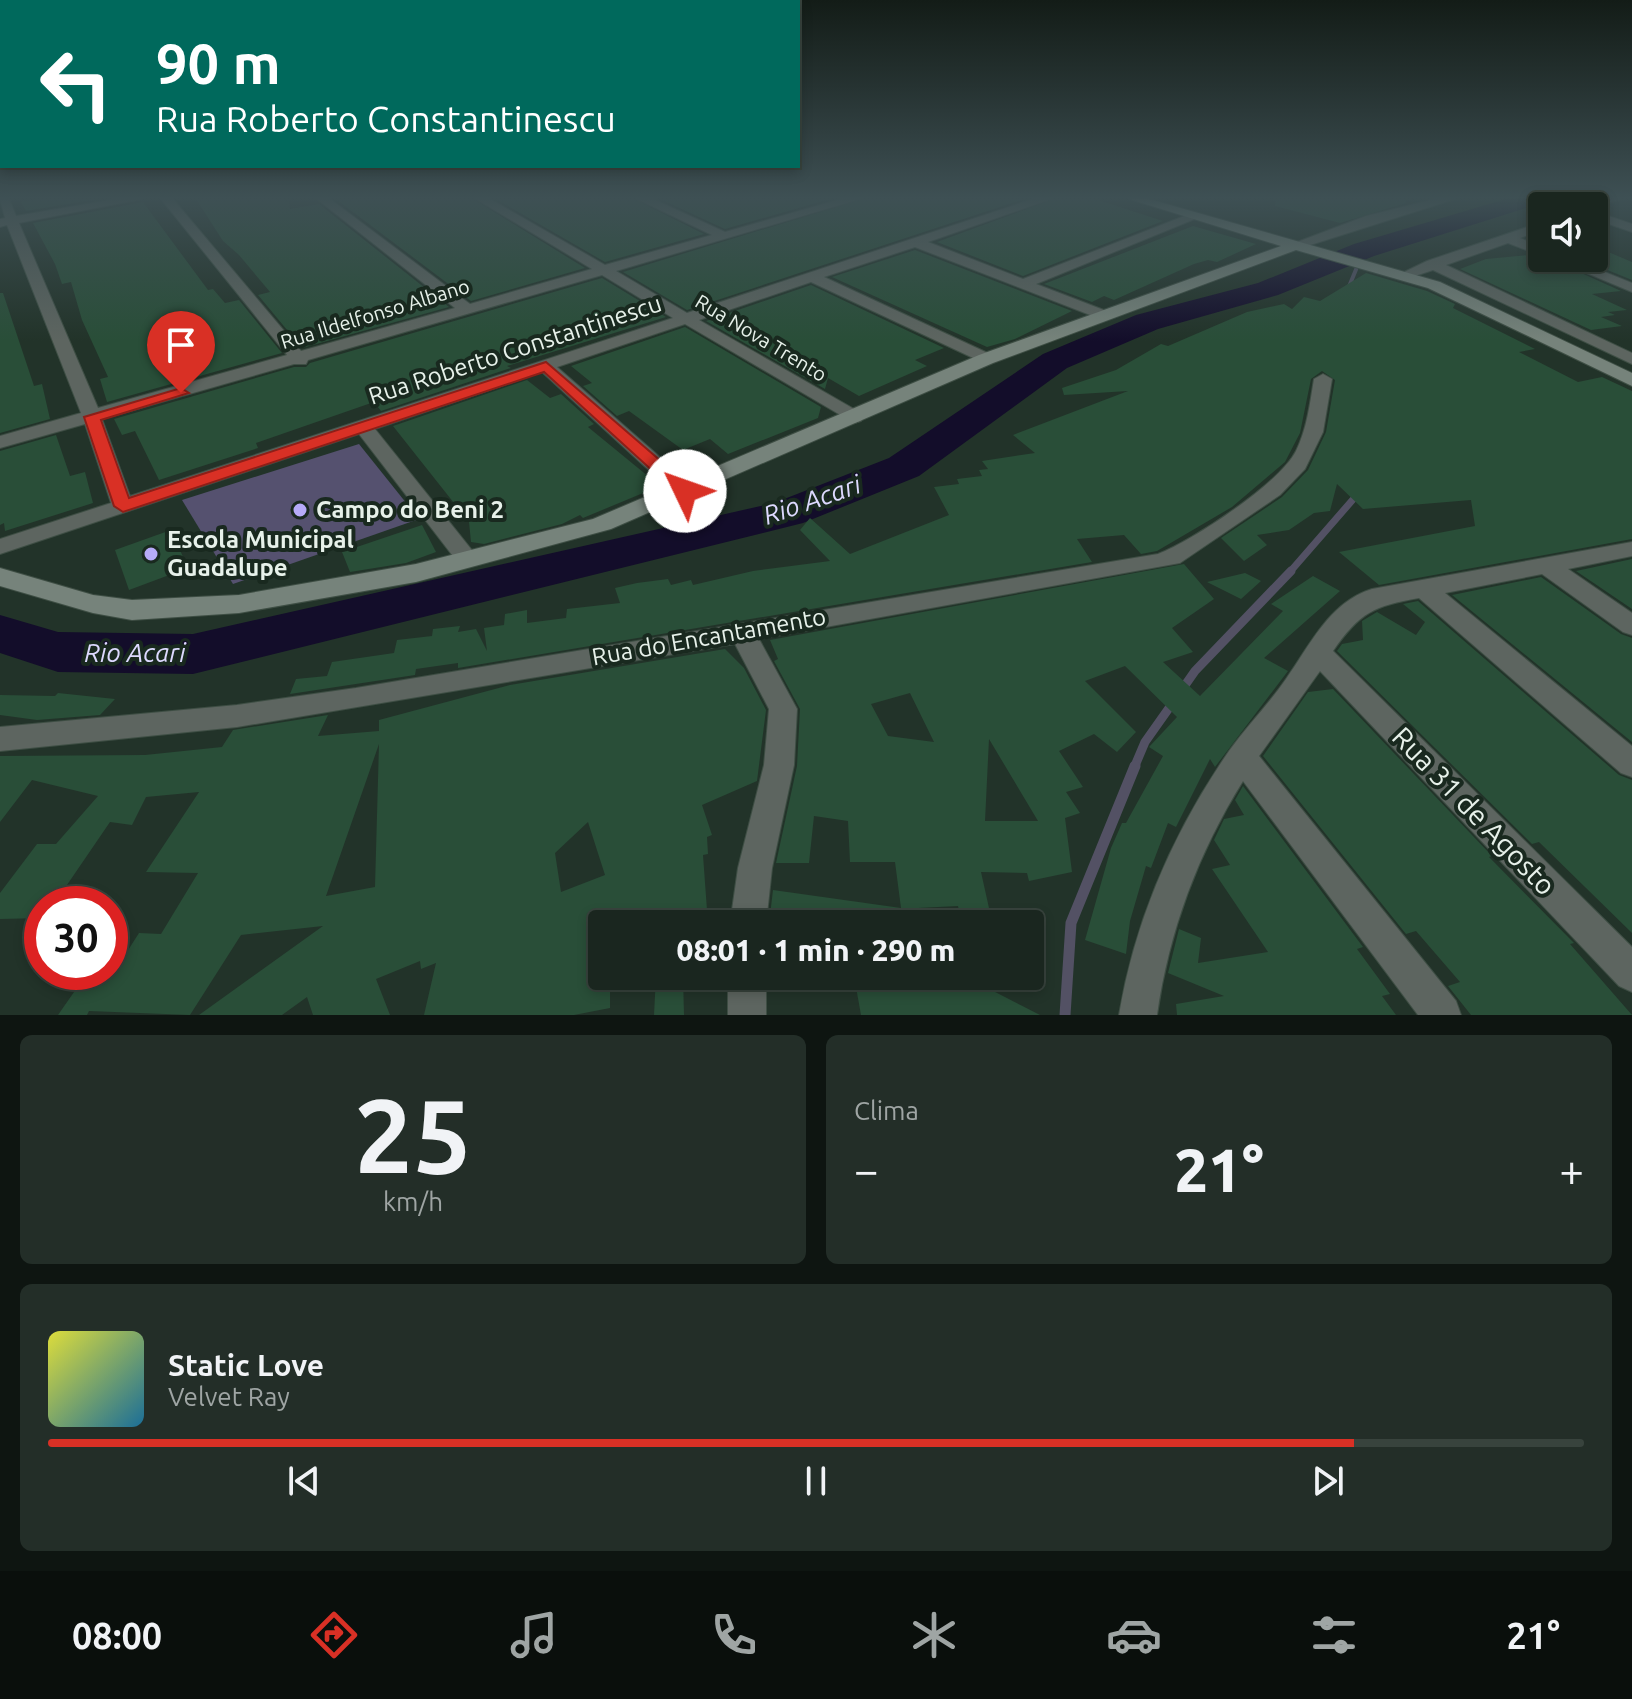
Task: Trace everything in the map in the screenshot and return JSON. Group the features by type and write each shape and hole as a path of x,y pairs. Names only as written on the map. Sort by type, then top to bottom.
{"street":[{"path":"18,246 92,417 123,506"},
{"path":"206,246 300,360"},
{"path":"385,246 467,309"},
{"name":"Rua Nova Trento","path":"564,246 854,417"},
{"name":"Rua Ildelfonso Albano","path":"0,442 300,360 688,246"},
{"name":"Rua Roberto Constantinescu","path":"0,547 907,246"},
{"path":"926,246 1103,315"},
{"path":"1023,284 1119,246"},
{"path":"1395,273 1487,246"},
{"path":"0,577 93,604 132,610 179,609 327,591 467,559 602,524 685,491 986,359 1103,315 1308,247 1449,291 1632,380"},
{"path":"1432,264 1632,359"},
{"path":"1593,272 1632,288"},
{"path":"814,278 986,359"},
{"path":"1572,352 1605,347"},
{"path":"546,367 685,491"},
{"name":"Rua do Encantamento","path":"0,739 237,716 356,699 1173,557 1274,492 1293,475 1313,433 1323,379"},
{"path":"364,427 467,559"},
{"path":"1138,1015 1158,929 1187,851 1242,757 1298,684 1316,650 1343,619 1372,598 1632,549"},
{"path":"1545,564 1632,626"},
{"path":"1422,587 1632,764"},
{"path":"741,631 777,692 783,709 779,765 767,805 750,910"},
{"name":"Rua 31 de Agosto","path":"1316,650 1632,973"},
{"path":"1242,757 1442,1015"},
{"path":"747,990 747,1015"}],"shaded area":[{"name":"Campo do Beni 2","path":"359,444 419,519 233,584 182,500"}],"building":[{"path":"46,246 176,246 208,290 213,289 225,303 239,300 282,353 107,402 100,379 108,377 82,320 71,282 62,284"},
{"path":"229,246 372,246 449,307 302,348 258,295 270,292"},
{"path":"399,246 550,246 585,268 471,301"},
{"path":"578,246 660,246 605,262"},
{"path":"707,246 880,246 687,310 623,272"},
{"path":"948,246 1098,246 1023,276"},
{"path":"1141,246 1251,246 1217,262 1208,260 1194,264 1114,300 1104,296 1092,302 1044,284"},
{"path":"915,250 1072,311 1015,339 987,347 832,277"},
{"path":"1608,252 1632,262 1632,280 1608,270"},
{"path":"1528,255 1528,272 1579,272 1621,291 1592,294 1627,310 1608,312 1615,315 1601,317 1622,326 1591,330 1460,269 1486,259"},
{"path":"1366,273 1427,291 1455,304 1453,308 1535,349 1519,352 1578,382 1602,377 1632,391 1632,539 1379,585 1339,552 1475,526 1471,500 1363,509 1337,484 1330,511 1314,513 1289,530 1257,535 1267,545 1244,561 1221,538 1282,497 1308,470 1326,432 1335,380 1322,371 1311,379 1300,433 1285,462 1232,507 1157,551 1141,554 1124,535 1077,539 1092,562 458,668 458,663 416,669 415,675 290,694 296,679 327,676 332,662 394,653 397,640 432,636 433,629 460,626 458,632 476,629 487,651 484,628 504,625 505,614 527,610 527,623 566,618 567,609 620,603 615,588 637,583 668,579 671,585 691,580 693,585 753,571 830,561 800,530 810,518 850,554 949,515 934,487 959,484 957,479 982,476 979,470 988,469 982,461 1035,453 1013,435 1128,391 1064,395 1062,388 1116,370 1161,344 1168,346 1247,312 1284,304 1292,309 1304,297 1320,301"},
{"path":"602,278 666,317 507,366 511,368 381,411 374,402 256,443 258,448 159,480 135,431 122,435 114,419 294,367 306,367 310,363"},
{"path":"811,285 944,348 915,360 927,366 859,396 828,378 825,389 706,321"},
{"path":"0,293 3,293 34,386 42,384 50,419 0,433"},
{"path":"685,327 821,407 818,418 728,454 710,439 683,450 629,411 617,416 583,386 592,383 571,366"},
{"path":"527,380 550,398 561,394 594,424 588,427 660,486 583,518 580,515 562,524 484,544 471,542 469,522 393,426"},
{"path":"56,435 70,476 85,472 93,503 5,531 4,523 0,525 0,451"},
{"path":"422,525 436,552 406,563 350,572 342,552"},
{"path":"171,530 188,568 129,590 115,550"},
{"path":"1632,559 1632,609 1576,571"},
{"path":"1184,564 1214,599 1172,628 1193,652 1163,662 1200,696 1283,611 1271,604 1313,576 1340,591 1264,658 1288,671 1215,767 1210,759 1176,827 1168,823 1151,868 1146,866 1130,921 1126,954 1085,940 1111,848 1122,823 1126,823 1163,756 1149,747 1177,717 1125,666 1085,681 1136,732 1117,752 1094,734 1059,751 1083,787 1066,792 1080,813 1065,818 1072,872 1029,881 1027,873 981,872 989,910 959,910 958,906 918,908 922,910 771,910 773,890 901,908 895,862 850,862 848,821 814,816 809,863 776,863 797,766 800,709 774,661 778,659 770,640","holes":["910,693 934,742 888,736 871,704","989,739 1038,821 985,821"]},
{"path":"1245,573 1261,581 1241,599 1207,582"},
{"path":"1541,577 1621,634 1632,638 1632,742 1452,595"},
{"path":"1418,601 1619,775 1632,780 1632,933 1539,842 1532,844 1337,651 1342,644 1363,640 1362,621 1377,612 1416,635 1425,622 1403,604"},
{"path":"725,649 744,668 766,710 757,781 702,805 712,835 707,837 708,854 703,855 707,910 588,910 588,990 610,990 610,1008 574,1015 424,1015 436,963 421,969 420,961 376,979 390,1015 313,1015 307,997 282,1015 199,1015 323,926 241,935 190,1015 89,1011 87,1015 58,1015 75,990 128,990 128,950 139,933 161,934 198,873 146,872 199,792 146,797 132,825 110,822 66,886 24,886 24,918 0,919 0,893 37,844 56,844 98,796 32,780 0,822 0,756 145,755 222,747 233,730 328,715 318,736 379,731 379,720 510,685","holes":["379,744 375,887 326,896","588,822 605,875 561,892 555,853"]},
{"path":"1333,689 1492,856 1489,857 1574,943 1570,944 1632,1015 1471,1015 1448,986 1460,982 1416,931 1406,934 1263,756 1308,692"},
{"path":"58,693 115,699 100,715 37,720 0,715 0,695 55,696"},
{"path":"1243,786 1363,947 1357,949 1390,994 1382,996 1396,1015 1177,1015 1176,1004 1224,996 1168,973 1179,929 1201,938 1198,963 1268,952 1212,869 1230,865 1214,840 1224,819 1244,815 1235,800"},
{"path":"655,990 683,990 684,1015 654,1015"},
{"path":"857,990 991,990 1040,1015 861,1015"}],"waterway":[{"name":"Rio Acari","path":"0,634 58,652 193,654 787,513 904,467 1055,361 1147,322 1268,289 1376,246"},
{"path":"1348,289 1364,250"},
{"path":"1289,573 1356,496"},
{"path":"1181,691 1195,671 1291,571"},
{"path":"1134,768 1145,742 1174,701"},
{"path":"1065,1015 1071,923 1135,766"}],"place":[{"name":"Campo do Beni 2","path":"300,510"},
{"name":"Escola Municipal Guadalupe","path":"151,554"}],"route":[{"path":"181,393 92,417 123,506 546,367 685,491"}]}
